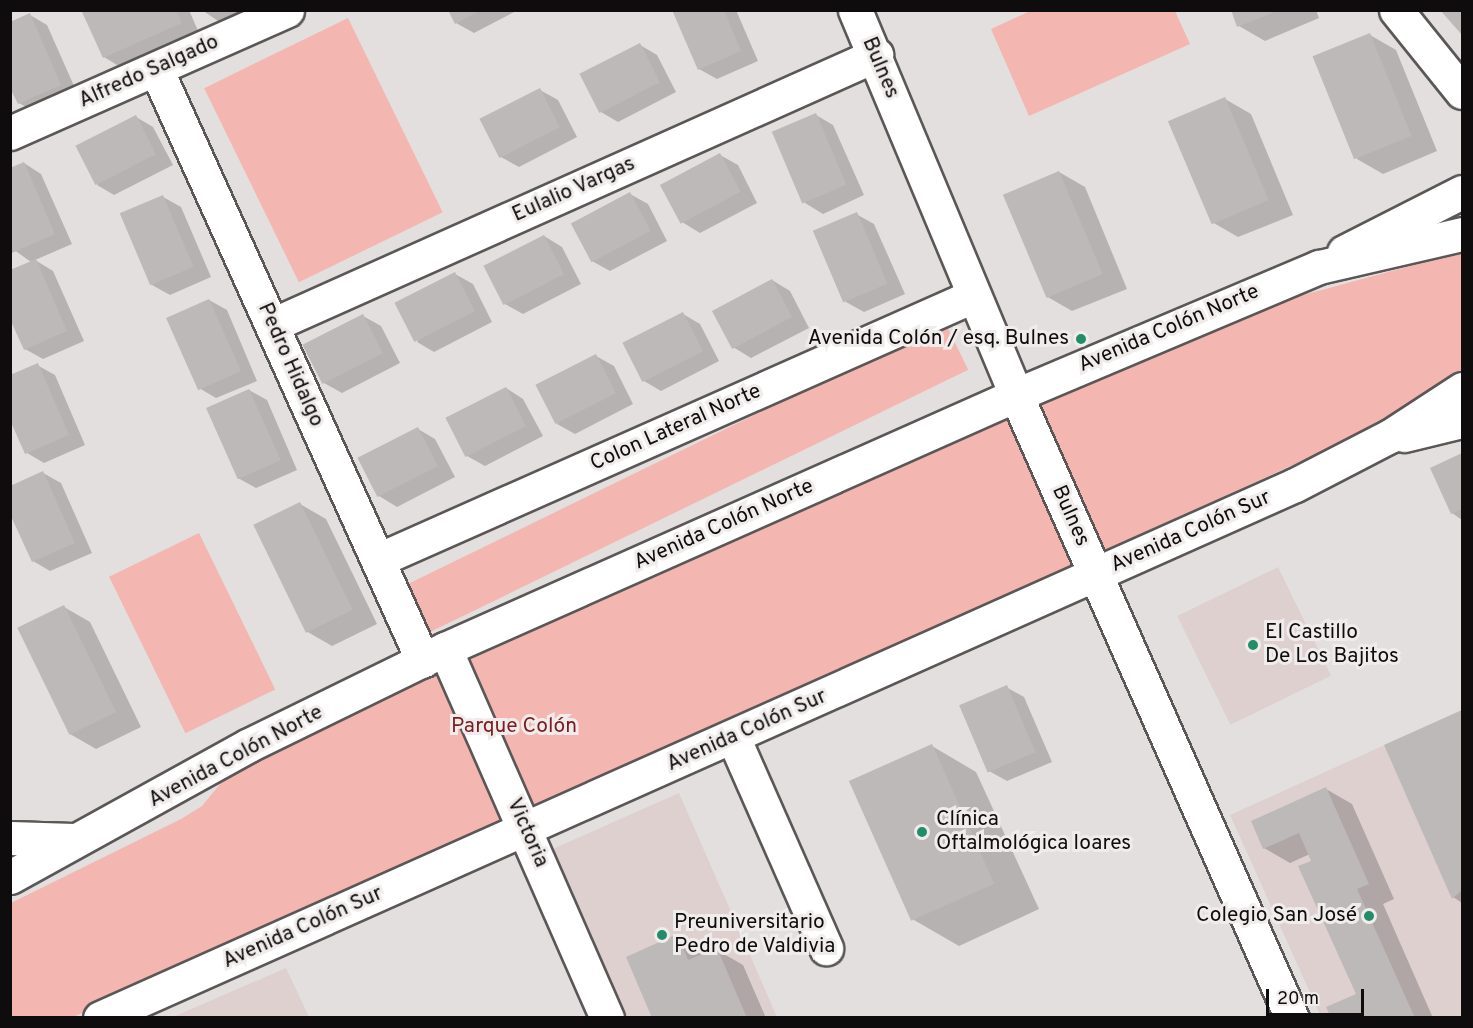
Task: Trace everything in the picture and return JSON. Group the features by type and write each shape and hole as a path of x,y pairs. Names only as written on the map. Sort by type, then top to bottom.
{"street":[{"name":"Alfredo Salgado","path":"10,133 287,10"},
{"name":"Bulnes","path":"855,10 876,55 973,296 1292,1017"},
{"path":"1396,10 1462,92"},
{"name":"Eulalio Vargas","path":"272,325 876,55"},
{"name":"Pedro Hidalgo","path":"156,69 378,560 434,655"},
{"path":"1319,267 1383,228 1462,192"},
{"name":"Avenida Colón Norte","path":"10,877 82,840 249,745 434,655 1016,395 1319,267 1462,234"},
{"name":"Colon Lateral Norte","path":"378,560 973,296"},
{"name":"Avenida Colón Sur","path":"100,1017 526,830 1295,485 1390,436 1462,389"},
{"name":"Avenida Colón Sur","path":"1390,436 1424,435 1462,421"},
{"name":"Victoria","path":"434,655 526,830 607,1017"},
{"path":"733,737 826,948"},
{"path":"10,838 82,840"}],"shaded area":[{"name":"El Castillo De Los Bajitos","path":"1278,567 1331,676 1230,725 1177,616"},
{"name":"Colegio San José","path":"1462,710 1462,1017 1321,1017 1230,815"},
{"name":"Preuniversitario Pedro de Valdivia","path":"679,793 777,1017 619,1017 546,852"},
{"path":"286,968 309,1017 173,1017"}],"green space":[{"path":"1032,10 1175,11 1190,44 1029,116 991,29"},
{"path":"348,18 443,212 299,282 204,88"},
{"name":"Parque Colón","path":"1462,252 1462,371 1348,440 73,1017 11,1018 11,903 181,819 202,806 229,773 279,744 1266,305"},
{"path":"945,322 968,370 428,633 405,585"},
{"path":"199,533 275,689 185,733 109,577"}],"building":[{"path":"176,10 182,23 103,58 82,12"},
{"path":"448,10 481,10 455,24"},
{"path":"672,10 724,10 741,51 698,70"},
{"path":"1231,10 1277,10 1277,11 1237,27"},
{"path":"1440,10 1462,10 1462,35"},
{"path":"30,13 61,85 18,104 10,88 10,22"},
{"path":"1370,33 1412,136 1354,159 1313,56"},
{"path":"640,43 660,82 599,113 579,74"},
{"path":"540,88 560,127 499,158 479,119"},
{"path":"1225,97 1269,200 1212,224 1168,121"},
{"path":"816,113 846,185 802,204 772,132"},
{"path":"136,115 156,154 95,185 75,146"},
{"path":"720,153 741,192 681,224 660,185"},
{"path":"24,162 55,234 12,253 10,168"},
{"path":"1059,171 1103,274 1047,298 1003,195"},
{"path":"630,192 651,231 591,262 571,223"},
{"path":"163,195 193,267 150,285 120,213"},
{"path":"857,212 887,284 843,303 813,231"},
{"path":"544,235 564,274 503,305 483,266"},
{"path":"36,259 67,331 24,350 10,319 10,270"},
{"path":"455,272 475,311 414,342 394,303"},
{"path":"772,279 792,317 732,349 712,311"},
{"path":"209,299 241,371 198,390 166,318"},
{"path":"683,312 703,351 642,382 622,343"},
{"path":"363,314 383,353 322,384 302,345"},
{"path":"596,354 616,393 555,424 535,385"},
{"path":"38,363 69,435 25,454 10,420 10,375"},
{"path":"506,387 526,426 465,457 445,418"},
{"path":"249,389 281,460 238,479 206,408"},
{"path":"418,427 438,466 377,497 357,458"},
{"path":"1462,453 1462,509 1451,514 1430,468"},
{"path":"43,471 75,543 32,562 10,514 10,486"},
{"path":"300,502 353,610 306,633 253,525"},
{"path":"64,605 116,712 69,735 17,628"},
{"path":"1007,685 1036,752 988,773 959,705"},
{"path":"1462,710 1462,890 1452,899 1384,745"},
{"name":"Clínica Oftalmológica Ioares","path":"932,744 994,884 911,921 849,781"},
{"path":"1326,787 1369,884 1357,889 1415,1018 1331,1018 1326,1007 1356,994 1298,866 1311,861 1299,833 1263,849 1251,821"},
{"path":"677,934 688,960 717,948 747,1018 652,1018 626,957"}],"place":[{"name":"Avenida Colón / esq. Bulnes","path":"1081,339"},
{"name":"El Castillo De Los Bajitos","path":"1253,645"},
{"name":"Clínica Oftalmológica Ioares","path":"922,832"},
{"name":"Colegio San José","path":"1369,916"},
{"name":"Preuniversitario Pedro de Valdivia","path":"662,935"}]}
